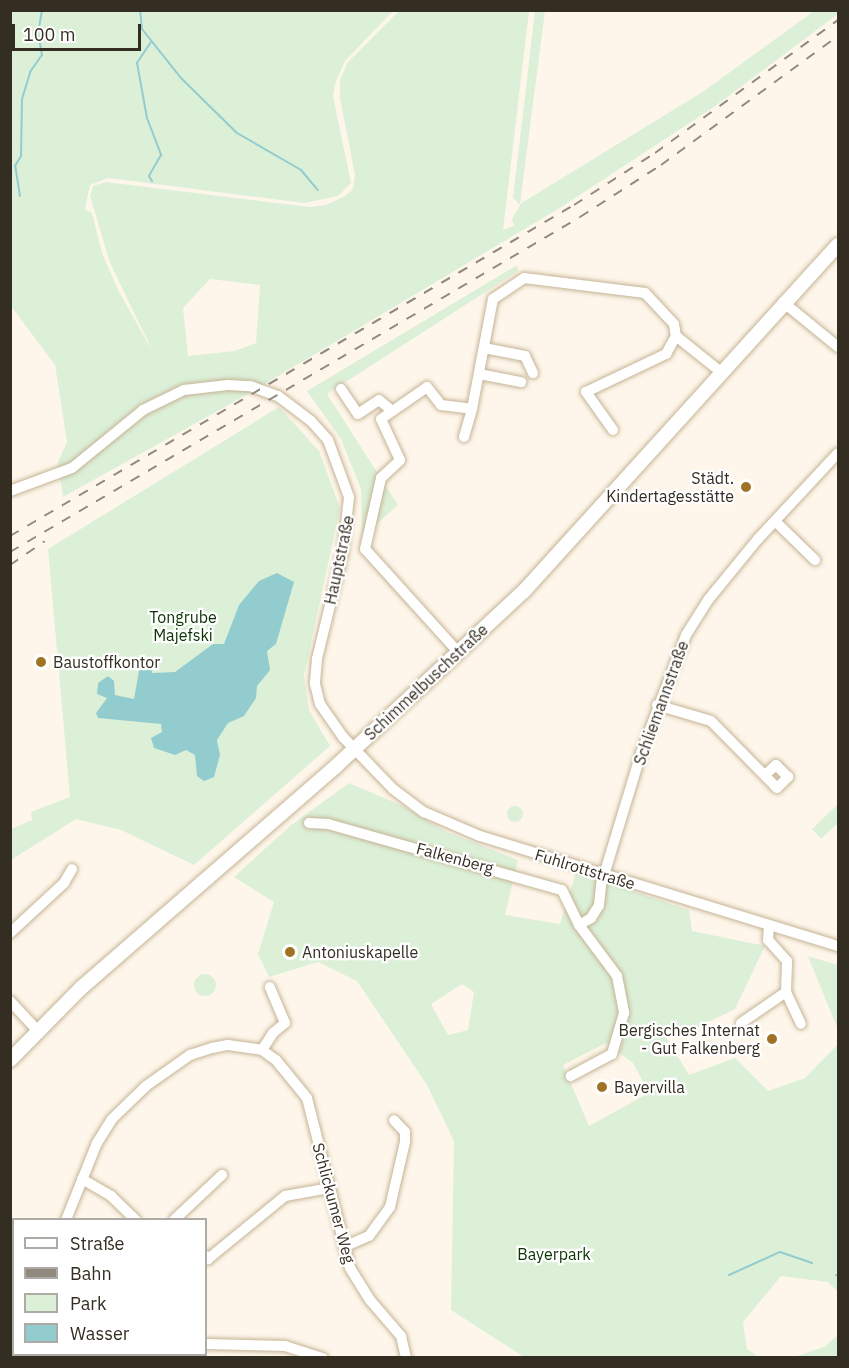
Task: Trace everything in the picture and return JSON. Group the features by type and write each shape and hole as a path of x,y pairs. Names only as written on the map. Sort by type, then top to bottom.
{"main road":[{"name":"Schimmelbuschstraße","path":"10,1060 142,932 354,749 532,583 722,373 783,302 838,245"}],"street":[{"path":"464,437 472,409 493,299 524,278 645,293 674,324 676,336 666,354 586,392 613,430"},
{"path":"783,302 838,347"},
{"path":"676,336 722,373"},
{"path":"484,348 525,356 533,373"},
{"path":"479,374 521,382"},
{"name":"Hauptstraße","path":"10,491 72,468 143,410 184,390 250,386 268,391 294,406 328,440 349,497 343,552 316,659 315,684 325,714 354,749"},
{"path":"459,652 364,549 381,478 400,460 381,419 426,387 441,405 472,409"},
{"path":"340,389 358,414 379,400 392,411"},
{"name":"Schliemannstraße","path":"604,875 657,705 691,625 775,521 838,453"},
{"path":"775,521 815,560"},
{"path":"657,705 711,721 765,775"},
{"name":"Fuhlrottstraße","path":"354,749 393,789 424,812 480,836 838,946"},
{"name":"Falkenberg","path":"309,823 328,824 562,890 579,925 617,976 624,1013 612,1054 571,1076"},
{"path":"10,933 64,883 72,869"},
{"path":"579,925 591,918 599,905 604,875"},
{"path":"769,925 768,940 787,960 786,992 801,1024"},
{"path":"67,1218 82,1179 112,1119 167,1069 212,1048 228,1045 262,1050 273,1033 285,1023 270,987"},
{"path":"741,1023 786,992"},
{"path":"10,1001 38,1031"},
{"name":"Schlickumer Weg","path":"262,1050 276,1060 307,1098 344,1247 360,1287 401,1336 406,1358"},
{"path":"344,1247 369,1236 390,1208 405,1142 405,1132 394,1120"},
{"path":"176,1218 222,1175"},
{"path":"82,1179 111,1196 134,1218"},
{"path":"207,1258 285,1196 330,1188"},
{"path":"207,1344 323,1358"}],"green space":[{"path":"11,11 393,11 345,61 335,84 333,96 351,183 338,196 304,203 108,178 90,185 85,209 92,213 102,253 118,290 154,354 110,263 90,196 93,186 106,182 310,207 326,205 345,196 353,189 355,175 340,98 340,80 348,62 399,11 529,11 503,230 514,226 512,219 520,205 513,198 535,11 545,11 520,204 704,91 814,11 838,11 838,14 714,107 563,206 250,393 63,497 58,462 67,442 55,365 11,306","holes":["210,279 260,285 256,343 235,351 188,356 183,308"]},
{"path":"517,265 518,271 327,394 398,505 362,537 361,489 341,439 307,391"},
{"name":"Tongrube Majefski","path":"279,407 319,451 340,508 304,676 309,710 330,746 194,865 121,830 76,819 11,860 11,829 32,820 31,812 70,797 48,549"},
{"name":"Bayerpark","path":"349,783 403,806 447,832 518,860 505,915 560,924 576,872 689,910 692,931 765,946 735,1009 682,1035 666,1037 689,1075 735,1058 768,1091 805,1078 838,1044 838,1292 828,1282 781,1276 743,1322 747,1349 759,1357 524,1357 451,1310 454,1141 427,1085 357,981 318,962 269,977 258,954 274,902 234,877 290,826","holes":["462,984 474,992 468,1030 448,1035 431,1004","606,1043 633,1063 649,1093 589,1126 563,1065"]},
{"path":"838,804 838,823 821,839 812,829"},
{"path":"515,806 521,808 523,814 521,820 515,822 509,820 507,814 509,808"},
{"path":"808,956 838,965 838,1030"},
{"path":"205,974 213,977 216,985 213,993 205,996 197,993 194,985 197,977"},
{"path":"838,1335 838,1357 794,1357 824,1347"}],"water":[{"path":"277,573 294,582 276,644 267,651 270,670 257,686 256,698 244,716 228,723 217,740 220,755 214,777 204,781 197,776 195,755 186,750 175,755 154,748 151,738 162,732 161,724 98,718 96,713 107,698 97,694 98,683 108,676 114,681 115,695 134,699 141,660 151,662 152,673 175,672 213,644 224,644 239,605 259,581"}],"waterway":[{"path":"20,196 15,166 21,156 22,99 30,72 42,55 38,33 42,10"},
{"path":"140,10 142,29 181,78 237,133 301,170 318,190"},
{"path":"151,42 137,63 147,118 161,155 149,176 152,181"},
{"path":"729,1275 780,1252 812,1263"}],"railway":[{"path":"10,536 574,205 655,153 838,20"},
{"path":"10,552 580,217 661,165 838,36"},
{"path":"10,565 45,541"}],"place":[{"name":"Städt. Kindertagesstätte","path":"746,487"},
{"name":"Baustoffkontor","path":"41,662"},
{"name":"Antoniuskapelle","path":"290,952"},
{"name":"Bergisches Internat - Gut Falkenberg","path":"772,1039"},
{"name":"Bayervilla","path":"602,1087"}]}
